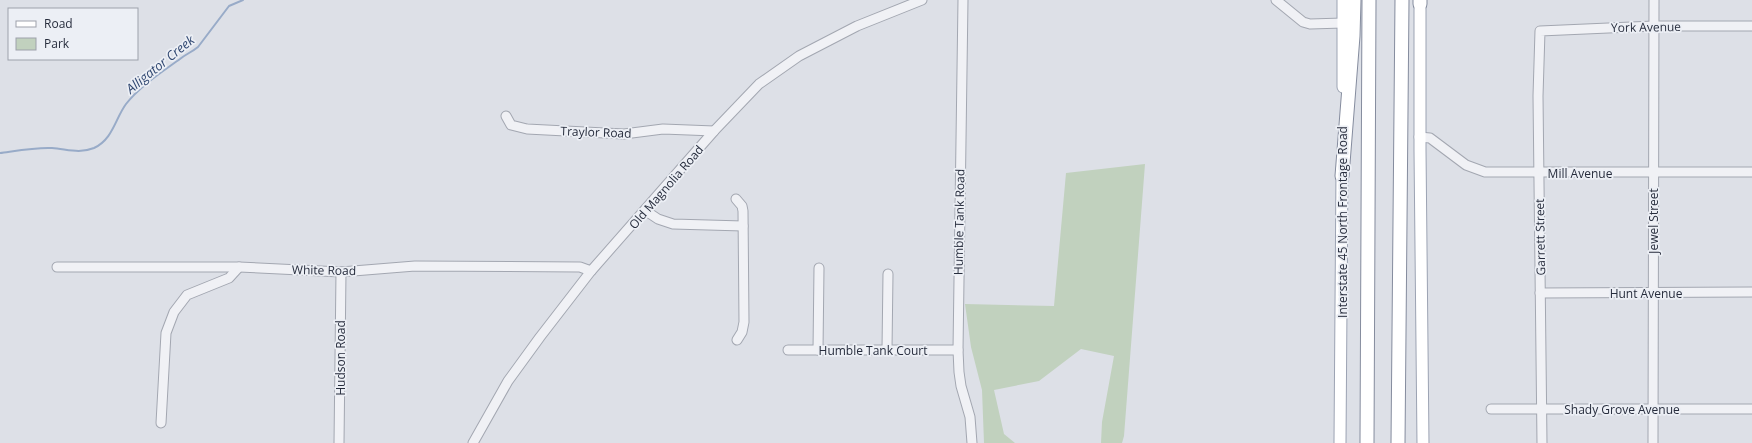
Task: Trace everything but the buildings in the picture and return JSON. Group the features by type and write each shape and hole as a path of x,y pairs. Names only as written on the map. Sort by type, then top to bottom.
{"highway":[{"path":"1342,176 1353,36 1354,0"},
{"path":"1367,443 1369,0"},
{"path":"1398,443 1402,0"}],"main road":[{"name":"Interstate 45 North Frontage Road","path":"1340,443 1343,0"},
{"path":"1420,1 1423,443"}],"street":[{"name":"Old Magnolia Road","path":"473,443 508,381 591,271 646,211 714,131 759,84 787,64 857,26 922,0"},
{"name":"Humble Tank Road","path":"963,0 958,350 960,379 970,417 972,443"},
{"path":"1276,0 1303,22 1310,24 1343,23"},
{"name":"Jewel Street","path":"1653,443 1654,0"},
{"name":"York Avenue","path":"1540,31 1654,26 1752,26"},
{"name":"Garrett Street","path":"1540,31 1539,173 1542,443"},
{"name":"Traylor Road","path":"506,116 512,125 527,129 624,134 663,129 714,131"},
{"name":"Mill Avenue","path":"1420,137 1430,138 1475,170 1492,172 1752,172"},
{"path":"736,199 742,206 744,322 742,332 737,340"},
{"path":"646,211 658,219 673,224 743,226"},
{"name":"White Road","path":"57,266 239,267 341,272 415,266 580,267 591,271"},
{"path":"161,423 166,332 174,312 187,296 229,278 239,267"},
{"path":"818,350 819,268"},
{"name":"Hudson Road","path":"339,443 341,272"},
{"path":"887,349 888,274"},
{"name":"Hunt Avenue","path":"1540,293 1752,292"},
{"name":"Humble Tank Court","path":"788,350 958,350"},
{"name":"Shady Grove Avenue","path":"1491,409 1752,409"}],"green space":[{"path":"1145,164 1124,436 1122,443 1101,443 1102,422 1114,356 1081,349 1039,381 994,390 1004,434 1015,443 984,443 982,390 971,347 965,304 1054,306 1066,173"}],"waterway":[{"name":"Alligator Creek","path":"0,153 26,149 46,148 83,151 94,148 110,134 122,110 138,91 182,57 198,47 229,6 243,0"}]}
